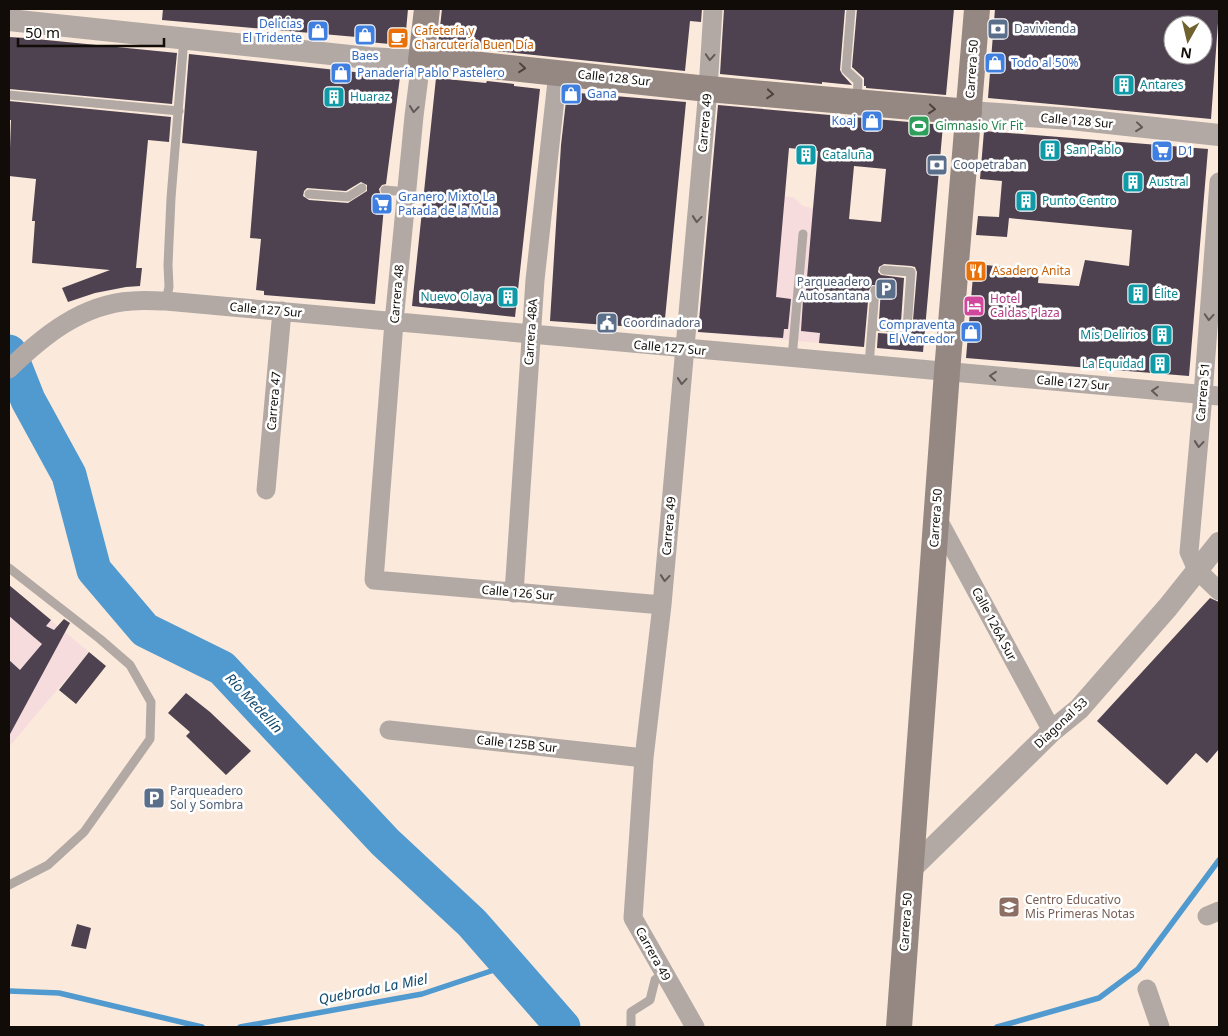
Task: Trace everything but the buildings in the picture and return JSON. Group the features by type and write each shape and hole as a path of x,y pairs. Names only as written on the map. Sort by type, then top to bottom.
{"main road":[{"name":"Carrera 48","path":"421,61 427,9"},
{"name":"Carrera 50","path":"899,1027 947,372 977,9"},
{"name":"Calle 128 Sur","path":"421,61 435,60 969,112"}],"street":[{"name":"Carrera 49","path":"695,1027 663,973 634,918 644,758 662,605 708,88 713,9"},
{"name":"Calle 128 Sur","path":"9,20 39,17 184,38 369,58 421,61"},
{"name":"Carrera 48","path":"374,580 394,322 421,61"},
{"name":"Carrera 48A","path":"514,593 536,271 558,72"},
{"name":"Calle 128 Sur","path":"969,112 1072,119 1219,135"},
{"name":"Carrera 51","path":"1219,182 1211,396 1189,552 1198,570 1219,591"},
{"name":"Calle 127 Sur","path":"9,369 32,347 61,325 97,308 130,301 166,301 1211,396"},
{"name":"Carrera 47","path":"266,490 282,311"},
{"name":"Calle 126A Sur","path":"937,518 1052,731"},
{"name":"Diagonal 53","path":"910,870 1052,731 1079,709 1168,607 1219,543"},
{"name":"Calle 126 Sur","path":"374,580 662,605"},
{"name":"Calle 125B Sur","path":"389,730 644,758"},
{"path":"1147,990 1160,1027"}],"lane":[{"path":"850,9 846,70 858,81 857,102"},
{"path":"166,301 169,287 171,198 184,38"},
{"path":"9,94 179,111"},
{"path":"309,194 348,197 362,188"},
{"path":"385,190 407,192"},
{"path":"792,358 803,234"},
{"path":"872,326 907,329 911,272 884,270"},
{"path":"869,365 875,290"},
{"path":"9,568 100,639 130,666 151,702 150,738 84,832 48,865 9,885"},
{"path":"631,1027 631,1012 650,1000 654,980 663,973"}],"shaded area":[{"path":"760,194 793,197 803,206 812,208 850,212 839,345 721,334 723,306"},
{"path":"9,585 89,652 9,747"}],"waterway":[{"name":"Río Medellín","path":"9,352 28,400 69,475 94,570 145,630 222,668 385,842 472,923 563,1027"},
{"path":"997,1027 1099,998 1138,969 1219,860"},
{"name":"Quebrada La Miel","path":"240,1027 422,994 509,965"},
{"name":"Quebrada La Miel","path":"9,991 59,993 202,1027"}],"place":[{"name":"Davivienda","path":"998,29"},
{"name":"Delicias El Tridente","path":"318,31"},
{"name":"Baes","path":"365,35"},
{"name":"Cafetería y Charcutería Buen Día","path":"398,38"},
{"name":"Todo al 50%","path":"995,63"},
{"name":"Panadería Pablo Pastelero","path":"341,73"},
{"name":"Antares","path":"1124,85"},
{"name":"Gana","path":"571,94"},
{"name":"Huaraz","path":"334,97"},
{"name":"Koaj","path":"872,121"},
{"name":"Gimnasio Vir Fit","path":"919,126"},
{"name":"San Pablo","path":"1050,150"},
{"name":"D1","path":"1162,151"},
{"name":"Cataluña","path":"806,155"},
{"name":"Coopetraban","path":"937,165"},
{"name":"Austral","path":"1133,182"},
{"name":"Punto Centro","path":"1026,201"},
{"name":"Granero Mixto La Patada de la Mula","path":"382,204"},
{"name":"Asadero Anita","path":"976,271"},
{"name":"Parqueadero Autosantana","path":"886,289"},
{"name":"Élite","path":"1138,294"},
{"name":"Nuevo Olaya","path":"508,297"},
{"name":"Hotel Caldas Plaza","path":"974,306"},
{"name":"Coordinadora","path":"607,323"},
{"name":"Compraventa El Vencedor","path":"971,332"},
{"name":"Mis Delirios","path":"1162,335"},
{"name":"La Equidad","path":"1160,364"},
{"name":"Parqueadero Sol y Sombra","path":"154,798"},
{"name":"Centro Educativo Mis Primeras Notas","path":"1009,907"}]}
